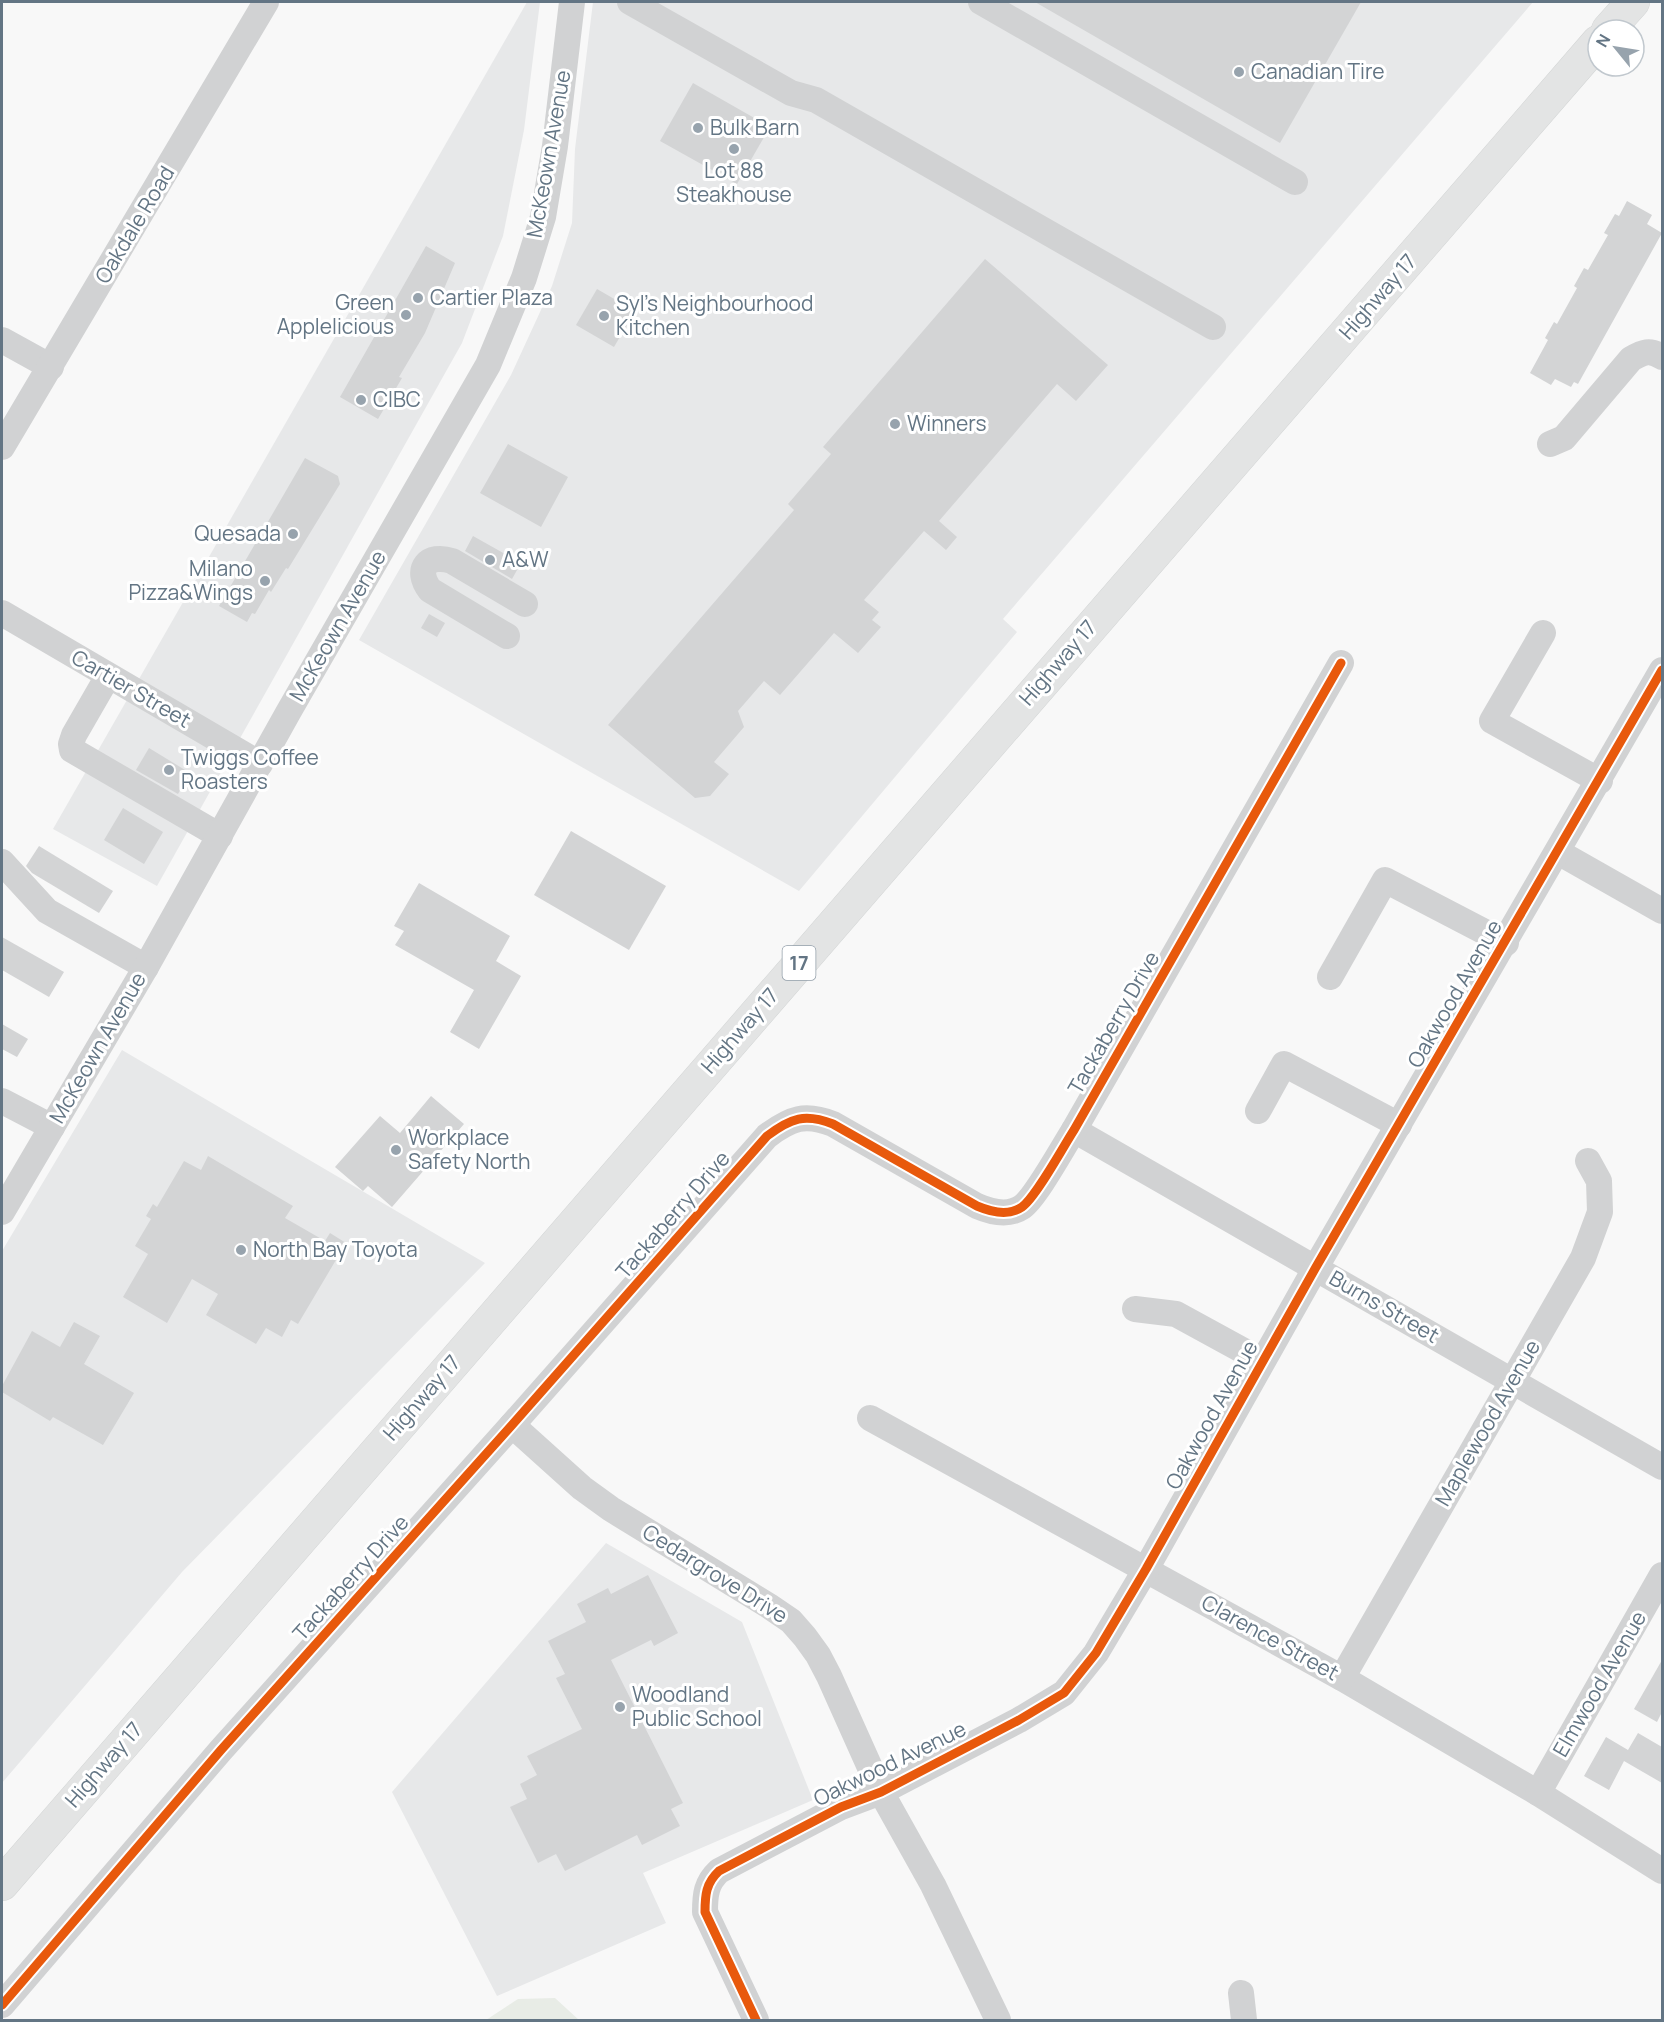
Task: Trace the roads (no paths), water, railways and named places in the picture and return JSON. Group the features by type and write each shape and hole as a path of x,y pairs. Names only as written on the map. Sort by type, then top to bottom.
{"highway":[{"path":"1619,18 1633,2"},
{"name":"Highway 17","path":"2,1884 1586,56"}],"street":[{"name":"Oakdale Road","path":"2,447 266,2"},
{"name":"McKeown Avenue","path":"2,1212 146,967 488,365 524,278 543,217 555,146 572,2"},
{"path":"630,2 791,93 816,100 1213,327"},
{"path":"981,2 1295,182"},
{"path":"2,340 51,367"},
{"path":"1550,444 1564,438 1631,359 1644,352 1656,353 1662,357"},
{"path":"507,636 430,590 423,582 422,572 433,559 442,558 452,561 525,604"},
{"name":"Cartier Street","path":"2,613 260,764"},
{"path":"1543,633 1492,720 1600,781"},
{"name":"Tackaberry Drive","path":"2,2004 221,1750 767,1136 791,1120 803,1117 819,1119 833,1124 977,1206 991,1212 1008,1212 1022,1207 1033,1194 1074,1130 1341,663"},
{"name":"Oakwood Avenue","path":"756,2020 705,1912 705,1899 711,1879 719,1871 841,1807 881,1792 1019,1720 1064,1693 1096,1653 1146,1569 1316,1267 1600,781 1662,670"},
{"path":"108,676 74,735 72,750 219,836"},
{"path":"1558,852 1662,911"},
{"path":"2,862 47,911 146,967"},
{"path":"1330,976 1385,880 1506,943"},
{"path":"1258,1111 1284,1064 1399,1125"},
{"path":"2,1101 52,1127"},
{"name":"Burns Street","path":"1074,1130 1662,1467"},
{"name":"Maplewood Avenue","path":"1342,1678 1583,1258 1600,1212 1599,1181 1588,1161"},
{"path":"1135,1309 1176,1314 1262,1361"},
{"name":"Clarence Street","path":"870,1418 1342,1678 1538,1793 1662,1871"},
{"name":"Cedargrove Drive","path":"512,1425 582,1488 611,1509 791,1620 806,1636 829,1676 881,1792 933,1885 998,2020"},
{"name":"Elmwood Avenue","path":"1538,1793 1662,1575"},
{"path":"1241,1993 1244,2020"}],"place":[{"name":"Canadian Tire","path":"1239,72"},
{"name":"Bulk Barn","path":"698,128"},
{"name":"Lot 88 Steakhouse","path":"734,149"},
{"name":"Cartier Plaza","path":"418,298"},
{"name":"Green Applelicious","path":"406,315"},
{"name":"Syl's Neighbourhood Kitchen","path":"604,316"},
{"name":"CIBC","path":"361,400"},
{"name":"Winners","path":"895,424"},
{"name":"Quesada","path":"293,534"},
{"name":"A&W","path":"490,560"},
{"name":"Milano Pizza&Wings","path":"265,581"},
{"name":"Twiggs Coffee Roasters","path":"169,770"},
{"name":"Workplace Safety North","path":"396,1150"},
{"name":"North Bay Toyota","path":"241,1250"},
{"name":"Woodland Public School","path":"620,1707"}]}
